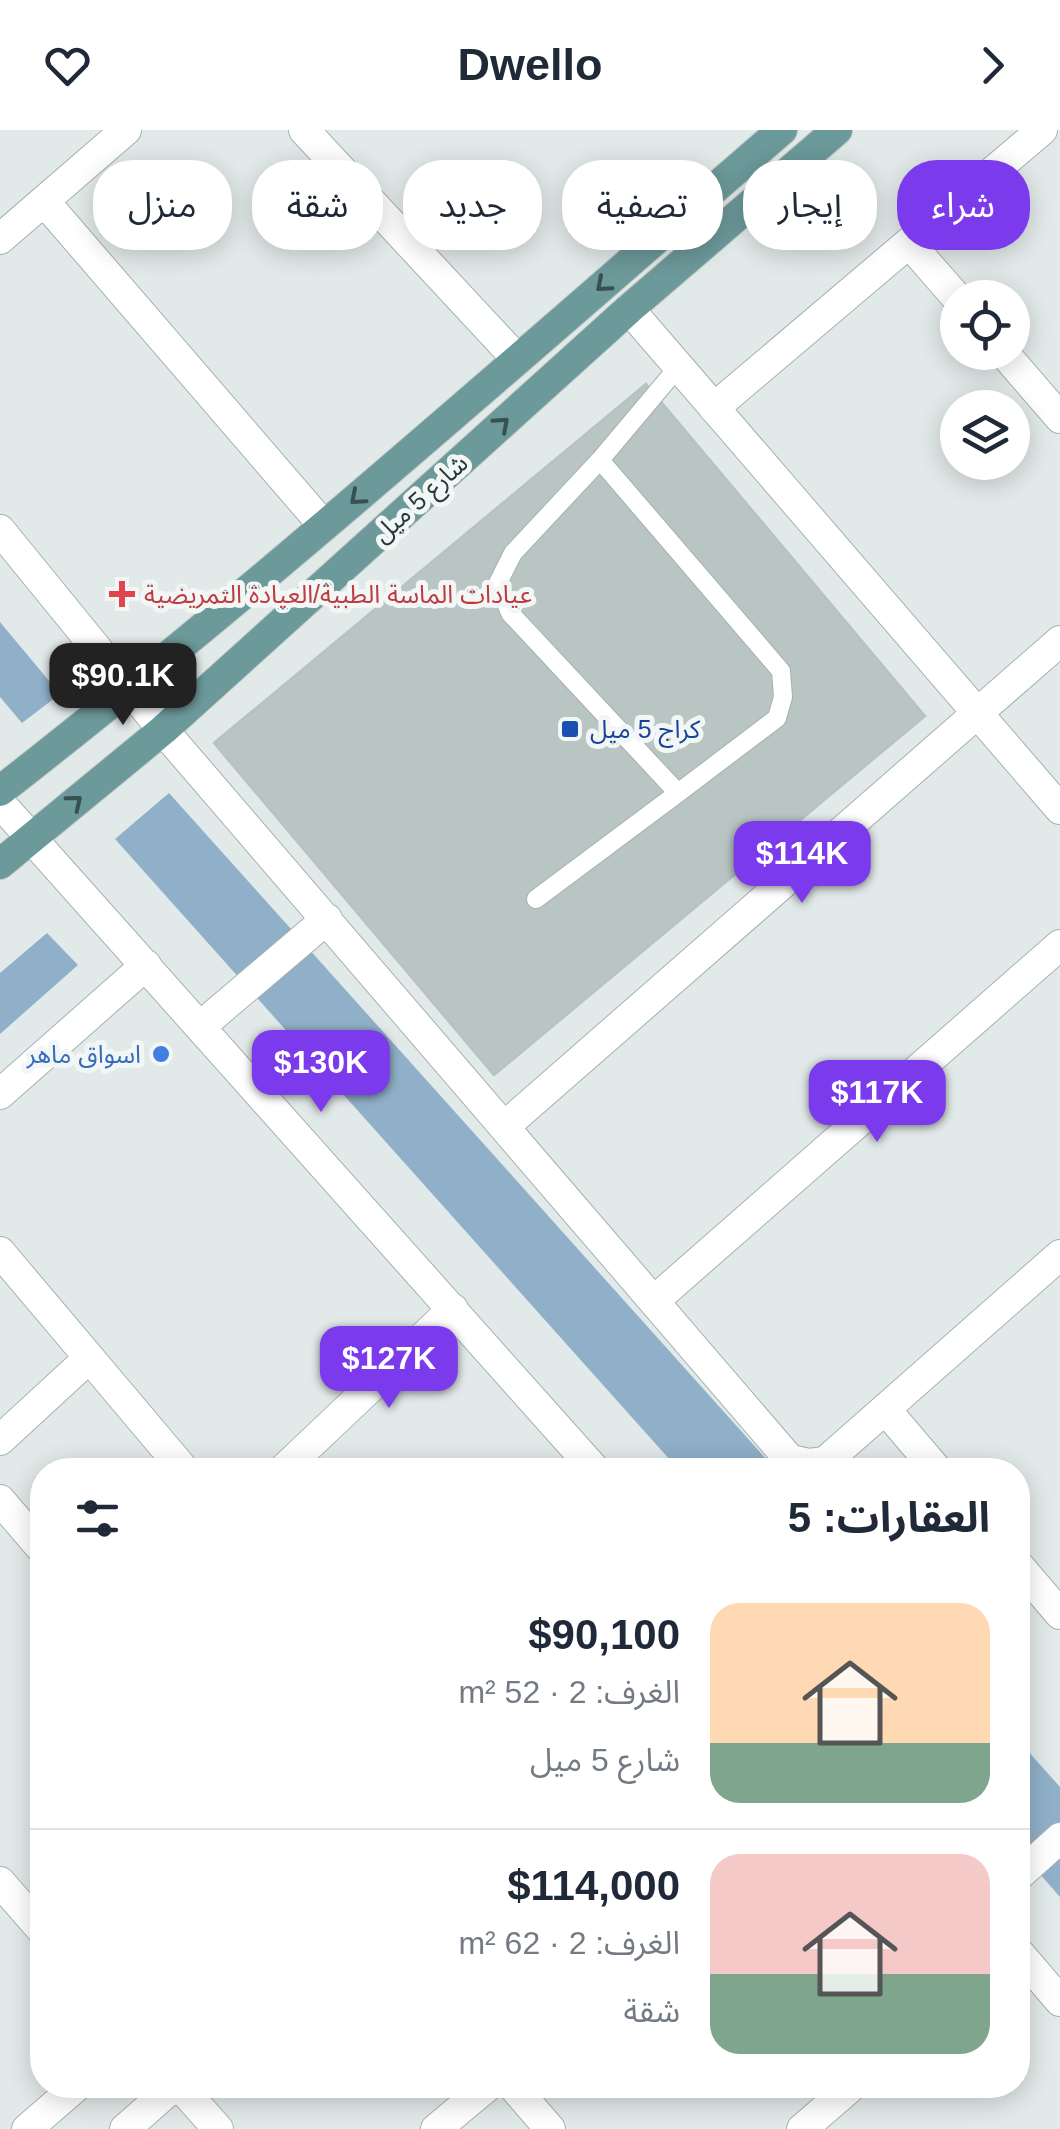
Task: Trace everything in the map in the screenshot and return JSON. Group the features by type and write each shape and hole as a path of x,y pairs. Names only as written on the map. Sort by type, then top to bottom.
{"main road":[{"name":"شارع 5 ميل","path":"0,792 131,689 324,526 782,130"},
{"name":"شارع 5 ميل","path":"0,864 163,730 629,310 837,130"}],"street":[{"path":"0,239 126,130"},
{"path":"304,130 517,359"},
{"path":"1007,160 1042,130"},
{"path":"44,201 324,526"},
{"path":"714,408 901,250"},
{"path":"915,250 941,280"},
{"path":"629,310 1060,809"},
{"path":"1019,370 1060,418"},
{"path":"0,530 163,730 788,1458"},
{"path":"505,1126 1060,641"},
{"path":"0,802 584,1458"},
{"path":"200,1026 326,919"},
{"path":"656,1300 1060,946"},
{"path":"0,1094 146,965"},
{"path":"0,1252 174,1458"},
{"path":"830,1458 1059,1257"},
{"path":"296,1458 454,1309"},
{"path":"0,1440 89,1358"},
{"path":"885,1410 926,1458"},
{"path":"0,1500 30,1534"},
{"path":"1030,1578 1060,1614"},
{"path":"1030,1865 1060,1838"},
{"path":"0,1882 30,1916"},
{"path":"1030,1966 1060,2001"},
{"path":"27,2129 63,2098"},
{"path":"125,2129 162,2098"},
{"path":"189,2098 218,2129"},
{"path":"436,2129 473,2098"},
{"path":"523,2098 550,2129"},
{"path":"802,2129 838,2098"}],"lane":[{"path":"678,366 600,460 513,553 498,582 510,613 678,792"},
{"path":"536,898 777,718 782,697 782,672 600,460"}],"water":[{"path":"0,622 60,694 22,723 0,697"},
{"path":"169,793 765,1458 668,1458 115,839"},
{"path":"47,933 78,965 0,1034 0,973"},
{"path":"1030,1753 1060,1787 1060,1897 1030,1863"}],"building":[{"name":"كراج 5 ميل","path":"646,384 925,716 494,1075 214,743"}],"place":[{"name":"عيادات الماسة الطبية/العيادة التمريضية","path":"122,594"},
{"name":"كراج 5 ميل","path":"570,729"},
{"name":"اسواق ماهر","path":"161,1054"}]}
